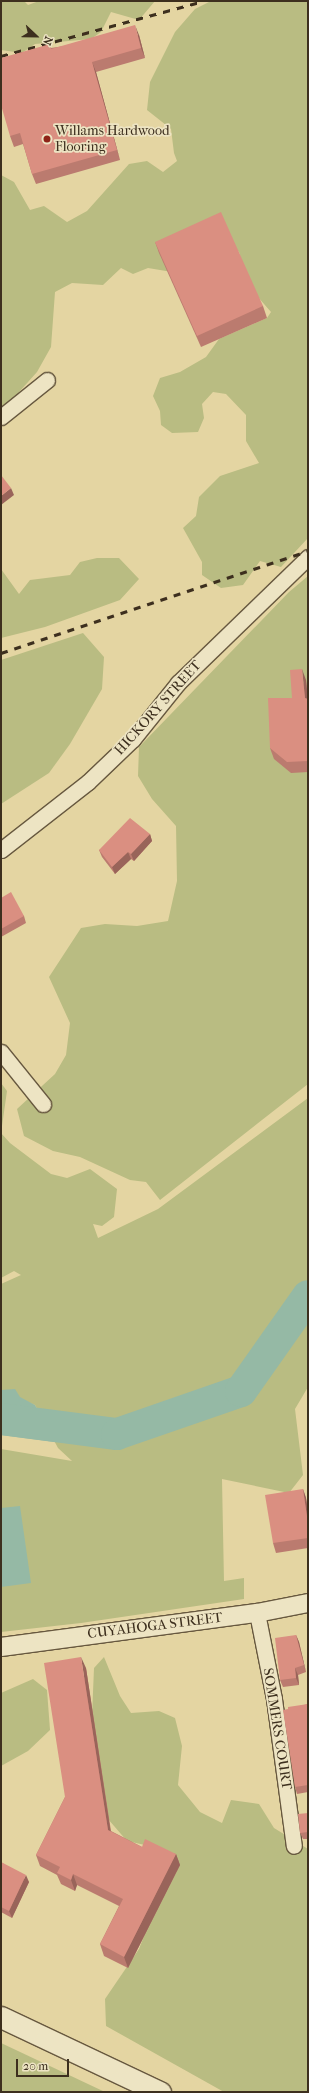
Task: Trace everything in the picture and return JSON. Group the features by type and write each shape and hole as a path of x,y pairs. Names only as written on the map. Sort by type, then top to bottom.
{"main road":[{"path":"1,2017 155,2091"}],"street":[{"path":"1,417 47,380"},
{"name":"HICKORY STREET","path":"1,850 88,782 133,738 178,683 308,557"},
{"path":"1,1052 43,1104"},
{"name":"CUYAHOGA STREET","path":"1,1646 257,1613 308,1603"},
{"name":"SOMMERS COURT","path":"257,1613 274,1699 294,1846"}],"green space":[{"path":"1,1 24,1 28,5 39,1 155,1 139,20 111,12 101,32 91,39 35,44 22,53 1,50"},
{"path":"211,1 308,1 308,538 281,567 260,561 243,585 221,588 202,575 202,562 183,528 196,516 199,497 220,476 259,463 246,441 246,415 226,394 213,392 202,404 204,418 198,432 172,433 161,425 160,411 153,396 160,378 180,372 206,357 219,339 267,318 271,312 250,288 239,252 224,237 172,272 148,268 133,274 121,268 103,285 72,283 55,292 51,347 37,372 19,392 1,424 1,175 14,182 30,210 44,206 67,222 87,211 129,164 147,161 163,172 177,161 174,153 171,129 147,110 150,82 175,32 195,9"},
{"path":"97,558 119,558 139,579 120,600 45,627 1,638 1,569 19,594 30,580 70,575 80,562"},
{"path":"308,576 308,1084 160,1200 146,1182 130,1180 80,1157 53,1151 24,1136 17,1109 55,1074 66,1055 70,1023 49,977 81,928 105,924 137,926 168,921 177,881 176,826 152,799 138,776 139,747 289,592"},
{"path":"83,633 104,657 102,689 70,744 49,773 1,804 1,660"},
{"path":"1,1083 7,1091 1,1133"},
{"path":"308,1098 308,1387 295,1409 303,1475 289,1493 222,1479 224,1581 244,1578 244,1599 81,1623 1,1632 1,1449 72,1461 58,1448 35,1405 1,1391 1,1284 21,1275 14,1271 1,1278 1,1133 10,1143 51,1174 67,1178 90,1169 117,1189 114,1217 102,1226 93,1224 98,1238 158,1209"},
{"path":"104,1657 120,1696 131,1713 159,1711 175,1718 182,1746 178,1785 200,1812 222,1823 231,1800 259,1804 274,1828 308,1849 308,2092 224,2092 106,2026 105,1999 139,1949 159,1897 145,1845 127,1841 108,1819 92,1716 94,1668"},
{"path":"33,1679 47,1690 50,1730 28,1751 1,1766 1,1693"},
{"path":"1,2043 105,2092 1,2092"}],"shaded area":[{"path":"15,1389 20,1397 35,1405 55,1442 1,1435 1,1390"},
{"path":"20,1506 31,1583 1,1587 1,1508"}],"building":[{"path":"135,25 141,48 92,62 117,150 32,174 20,133 10,136 1,105 1,58 50,44 51,49"},
{"path":"221,212 263,306 197,336 155,242"},
{"path":"1,475 11,488 1,496"},
{"path":"302,669 305,698 308,699 308,761 287,762 270,748 268,698 292,698 290,670"},
{"path":"130,818 150,834 131,854 128,852 112,867 99,850"},
{"path":"11,892 24,916 1,929 1,898"},
{"path":"303,1489 308,1523 308,1538 273,1543 265,1495"},
{"path":"296,1635 304,1665 295,1668 296,1678 280,1680 275,1638"},
{"path":"81,1657 108,1830 142,1847 145,1839 176,1854 124,1957 100,1944 123,1899 73,1874 71,1880 57,1873 60,1867 36,1855 65,1797 44,1663"},
{"path":"308,1704 308,1785 295,1787 283,1710 288,1709 288,1707"},
{"path":"308,1813 308,1832 300,1833 298,1814"},
{"path":"1,1862 26,1875 9,1911 1,1907"}],"waterway":[{"path":"1,1419 117,1434 241,1391 308,1296"}],"railway":[{"path":"1,56 203,1"},
{"path":"1,653 308,551"}],"place":[{"name":"Willams Hardwood Flooring","path":"47,139"}]}
